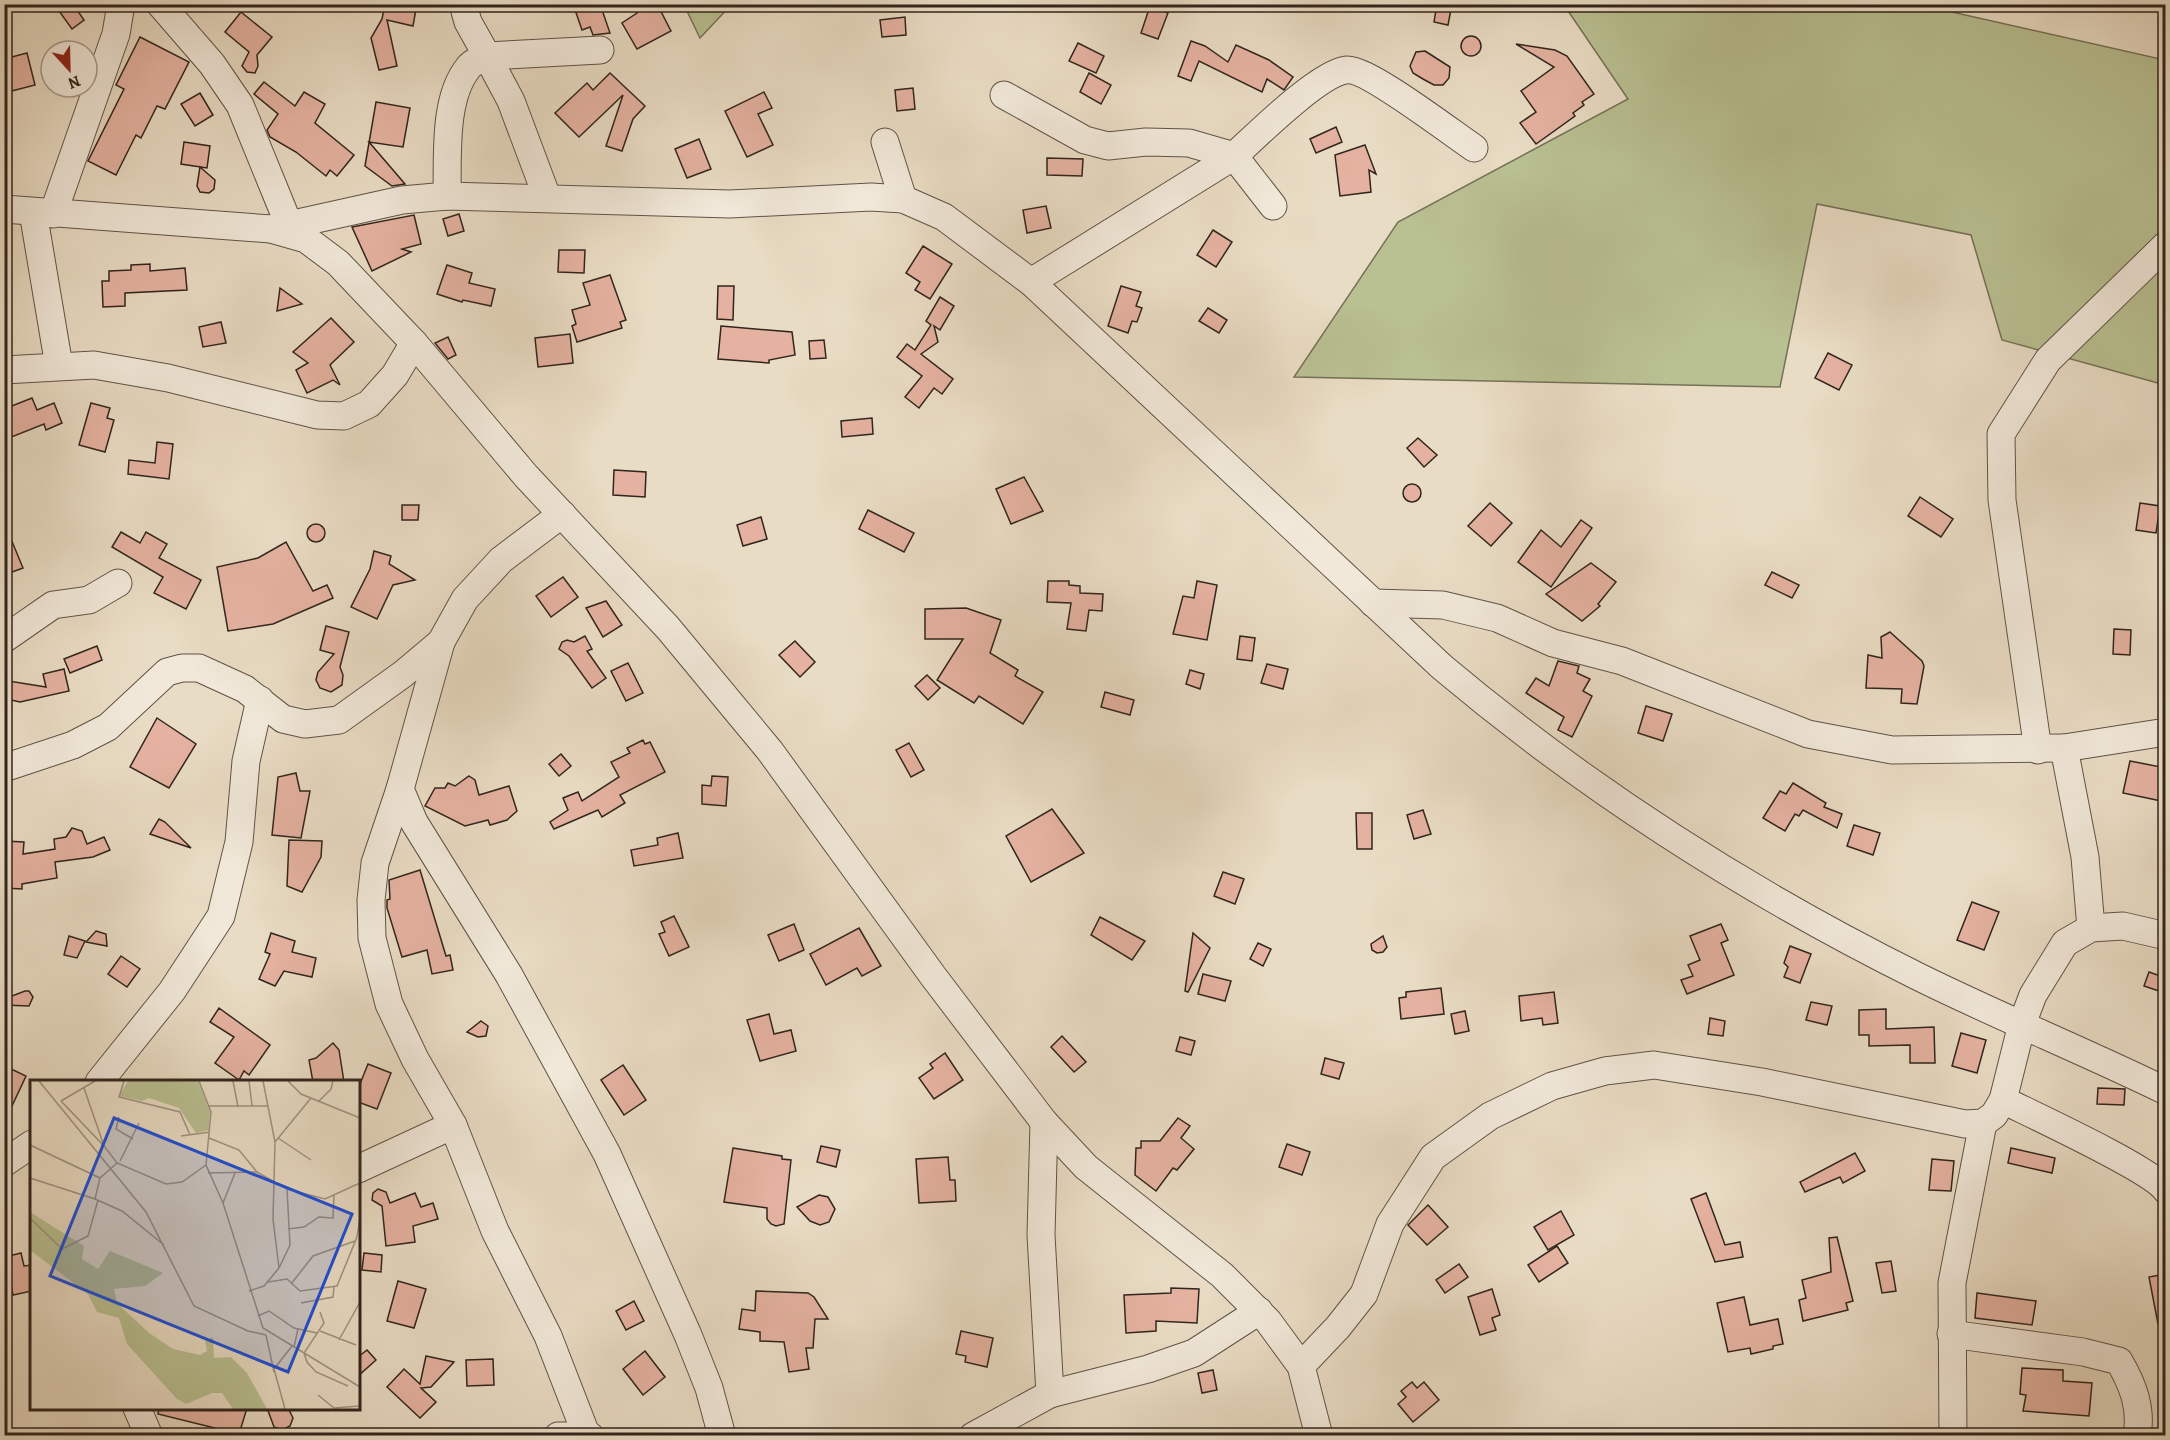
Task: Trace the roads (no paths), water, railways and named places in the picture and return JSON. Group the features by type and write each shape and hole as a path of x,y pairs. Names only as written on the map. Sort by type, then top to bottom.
{"street":[{"path":"59,366 43,213 116,34 121,4"},
{"path":"160,4 212,64 240,105 280,227 306,238 339,263 414,343 526,476 668,628 770,751 933,976 1044,1122 1086,1167 1222,1275 1259,1311 1301,1366 1320,1436"},
{"path":"463,4 468,22 511,101 548,197"},
{"path":"447,196 448,144 454,89 469,66 488,56 600,50"},
{"path":"1030,282 1234,156 1327,76 1348,69 1371,78 1474,148"},
{"path":"1004,95 1092,142 1108,146 1146,142 1189,143 1234,156 1274,206"},
{"path":"885,142 903,200"},
{"path":"4,209 280,227 402,200 447,196 548,197 730,204 871,196 903,200 944,217 1030,282 1373,603 1507,722 1622,805 1713,865 1880,957 2166,1091"},
{"path":"2091,928 2085,857 2051,749 2002,500 2001,434 2048,360 2166,245"},
{"path":"4,370 94,365 168,378 317,415 344,416 369,404 395,375 414,343"},
{"path":"558,1436 588,1435 548,1336 495,1232 453,1125 415,1059 389,1004 372,938 370,900 375,863 400,789 441,642 465,599 501,560 561,514"},
{"path":"4,639 52,605 89,600 118,583"},
{"path":"1373,603 1443,605 1497,618 1553,643 1622,661 1808,734 1892,750 2051,749 2166,732"},
{"path":"4,768 73,745 108,727 167,672 182,668 199,668 245,689 283,719 305,724 339,720 403,674 441,642"},
{"path":"101,1080 172,992 221,916 239,842 246,760 260,700"},
{"path":"400,789 414,822 509,975 608,1154 709,1388 722,1436"},
{"path":"1301,1366 1338,1327 1364,1294 1390,1224 1433,1157 1490,1116 1552,1086 1605,1071 1654,1065 1762,1082 1965,1124 1983,1123 1994,1114 2003,1100 2022,1024 2033,995 2065,943 2091,928 2123,926 2166,936"},
{"path":"2003,1100 2131,1166 2164,1187"},
{"path":"1044,1122 1041,1235 1050,1394"},
{"path":"1953,1436 1951,1334 1954,1263 1983,1123"},
{"path":"360,1168 453,1125"},
{"path":"4,1163 30,1145"},
{"path":"973,1436 1050,1394 1148,1369 1194,1353 1259,1311"},
{"path":"1951,1334 2084,1352 2119,1361 2135,1388 2139,1425 2137,1436"},
{"path":"138,1410 148,1436"}]}
